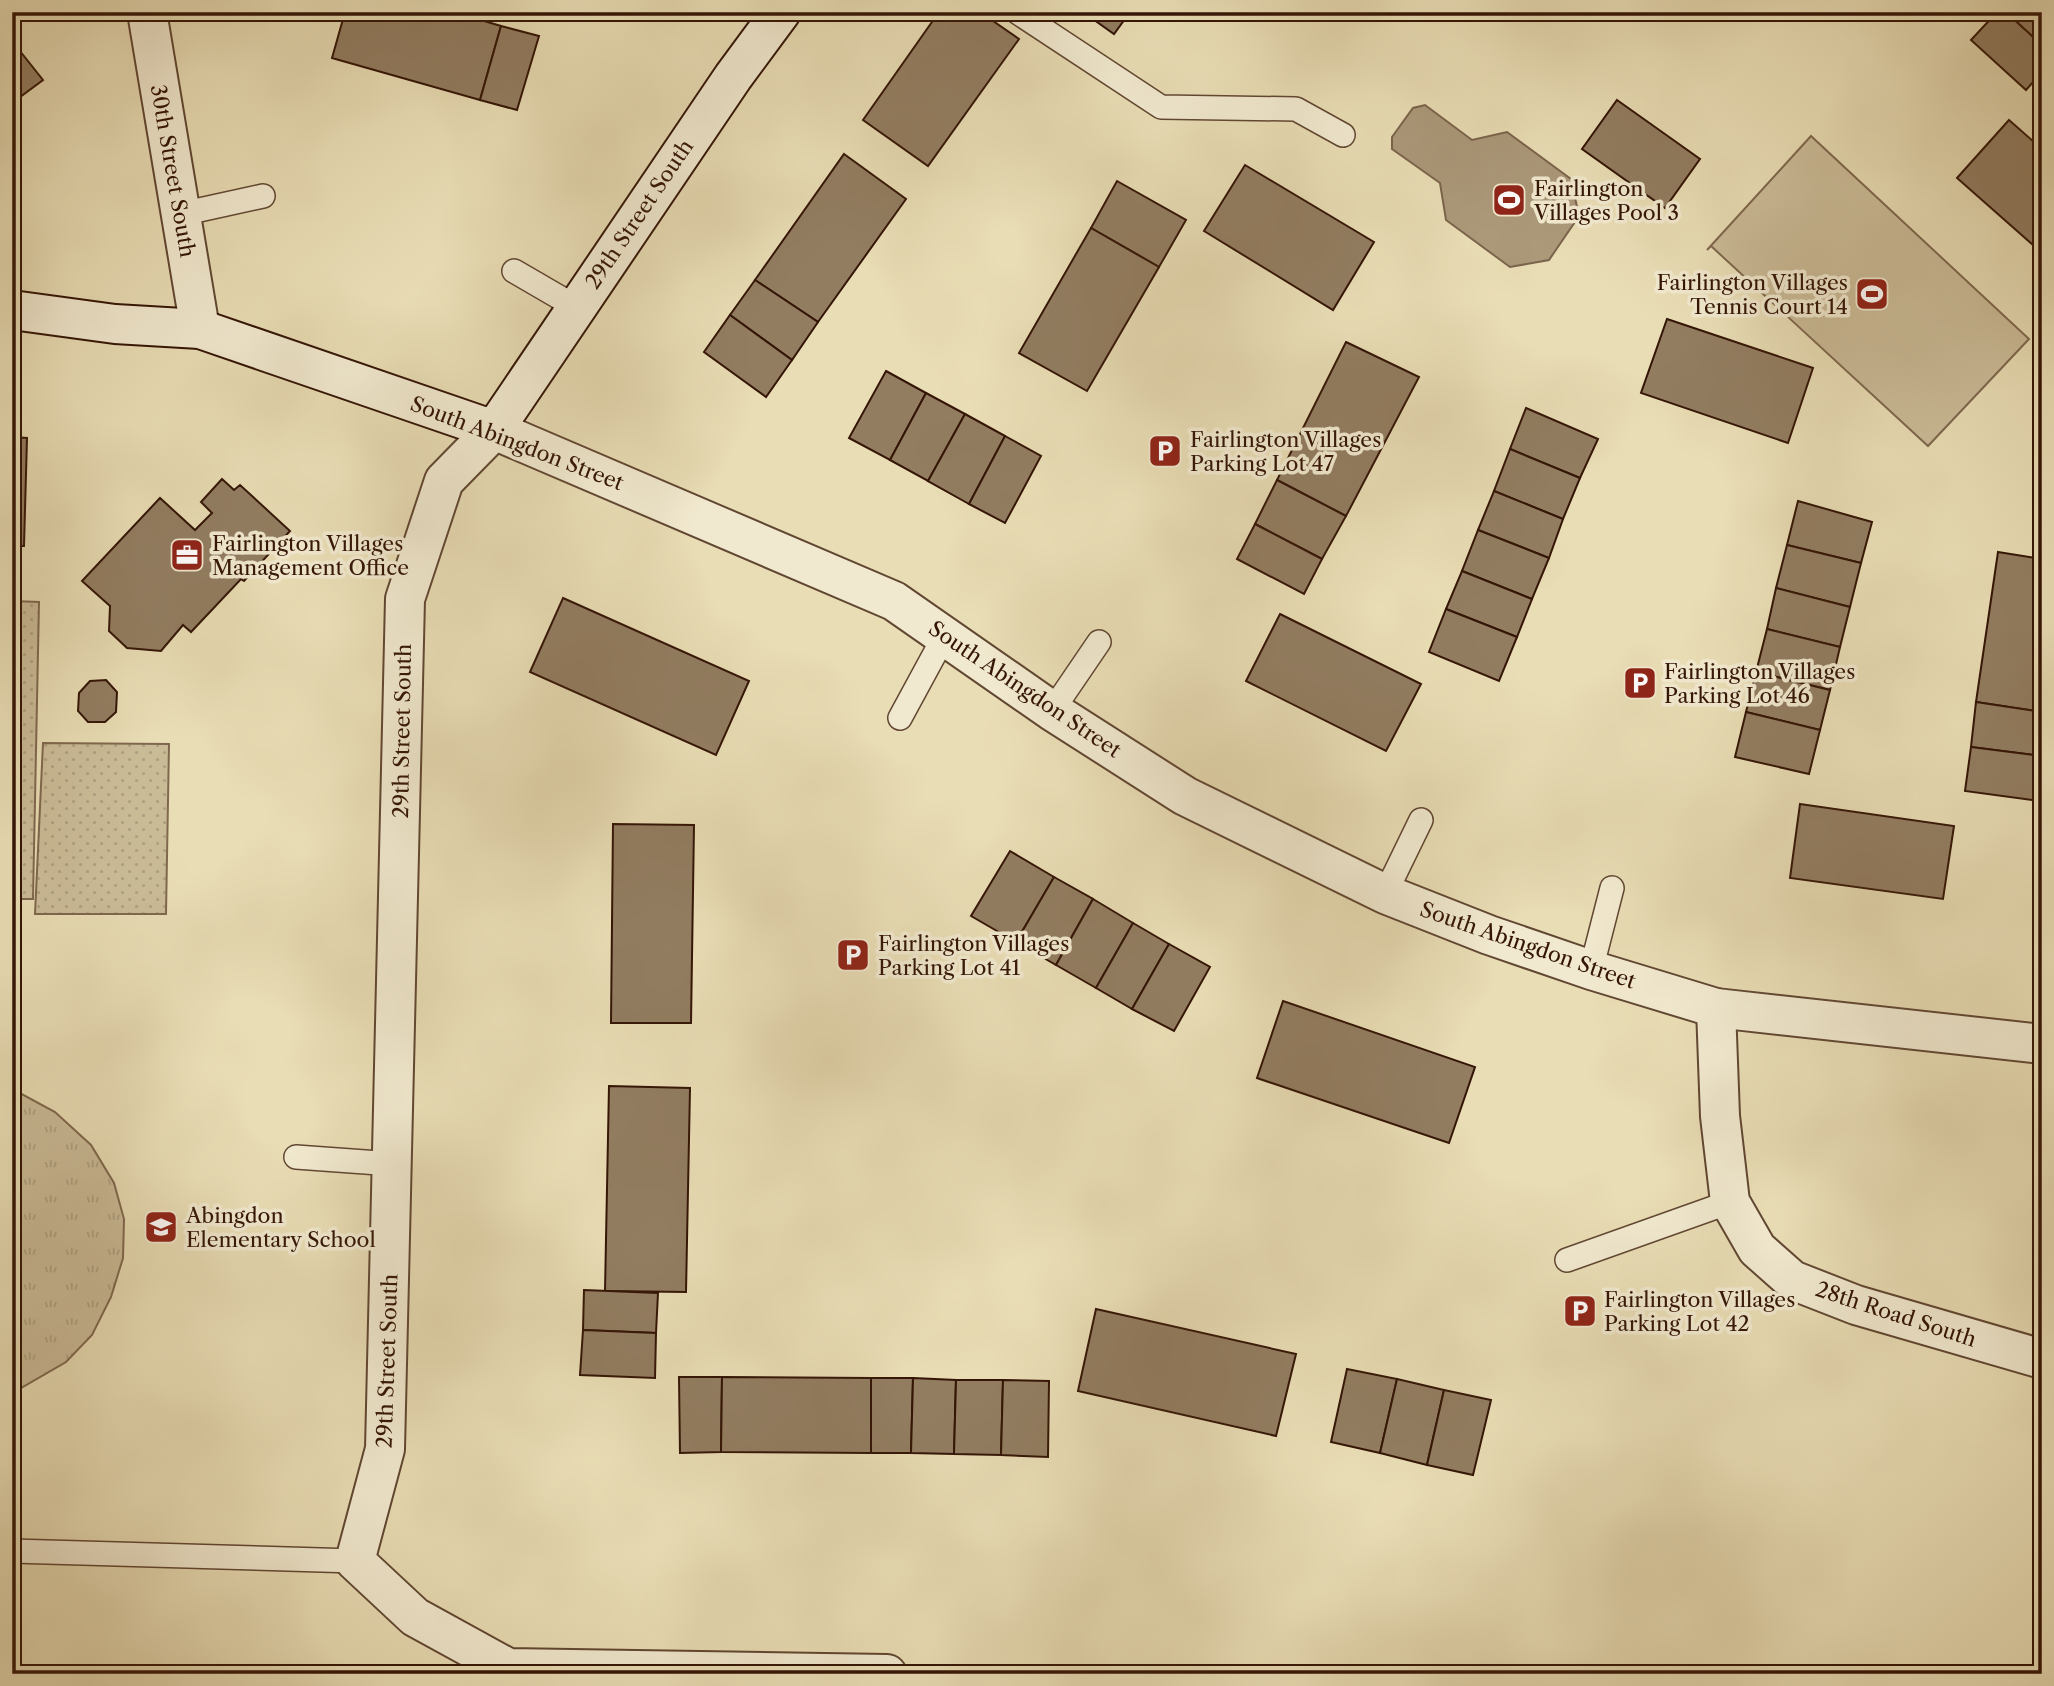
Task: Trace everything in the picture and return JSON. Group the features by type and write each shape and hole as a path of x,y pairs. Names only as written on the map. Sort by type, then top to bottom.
{"street":[{"name":"30th Street South","path":"147,12 200,329"},
{"name":"29th Street South","path":"355,1562 385,1449 405,599 444,481 495,430 733,77 781,12"},
{"name":"South Abingdon Street","path":"12,310 115,324 200,329 495,430 894,601 1052,711 1185,796 1385,894 1489,935 1716,1008 2042,1044"},
{"name":"28th Road South","path":"1716,1008 1720,1116 1730,1202 1757,1249 1792,1280 1856,1304 2042,1359"},
{"path":"355,1562 415,1617 508,1668 887,1674"}],"lane":[{"path":"1017,12 1161,107 1296,109 1343,135"},
{"path":"181,214 263,196"},
{"path":"514,271 576,307"},
{"path":"900,718 945,635"},
{"path":"1052,711 1099,642"},
{"path":"1385,894 1421,820"},
{"path":"1591,970 1612,888"},
{"path":"296,1157 393,1164"},
{"path":"1567,1260 1730,1202"},
{"path":"12,1551 355,1562"}],"green space":[{"name":"Fairlington Villages Tennis Court 14","path":"1811,136 2029,339 1928,446 1711,246 1707,250"},
{"path":"12,601 39,602 33,899 12,899"},
{"path":"43,743 169,744 166,914 35,914"},
{"path":"12,1091 55,1112 91,1145 114,1183 124,1219 123,1258 111,1297 92,1335 66,1362 21,1388 12,1390"}],"shaded area":[{"name":"Fairlington Villages Pool 3","path":"1425,105 1472,140 1507,132 1571,179 1579,216 1549,260 1510,267 1446,220 1440,183 1392,149 1392,137 1413,108"}],"building":[{"path":"345,12 454,12 501,26 480,100 332,58"},
{"path":"939,12 980,12 1019,39 928,166 863,120"},
{"path":"1083,12 1130,12 1114,34"},
{"path":"1997,12 2006,12 2042,45 2042,72 2026,90 1971,40"},
{"path":"2006,12 2042,12 2042,45"},
{"path":"501,26 539,36 517,110 480,100"},
{"path":"12,41 43,80 12,103"},
{"path":"1617,100 1700,159 1665,208 1582,149"},
{"path":"2009,120 2042,149 2042,253 1957,178"},
{"path":"844,154 906,199 818,322 755,280"},
{"path":"1245,165 1374,242 1333,310 1204,231"},
{"path":"1117,181 1186,220 1159,267 1091,228"},
{"path":"1091,228 1159,267 1087,391 1019,353"},
{"path":"755,280 818,322 792,360 730,315"},
{"path":"730,315 792,360 766,397 704,352"},
{"path":"1667,319 1813,368 1788,443 1641,393"},
{"path":"1346,342 1419,377 1346,516 1277,480"},
{"path":"886,371 926,393 890,460 849,438"},
{"path":"926,393 965,414 928,481 890,460"},
{"path":"1526,408 1598,439 1580,478 1510,449"},
{"path":"965,414 1005,436 969,504 928,481"},
{"path":"1005,436 1041,456 1005,523 969,504"},
{"path":"12,437 27,438 24,546 12,546"},
{"path":"1510,449 1580,478 1563,519 1494,491"},
{"name":"Fairlington Villages Management Office","path":"222,479 234,490 240,485 290,531 244,581 241,579 191,632 183,625 161,651 127,648 109,631 110,606 82,581 160,498 195,530 212,513 201,502"},
{"path":"1277,480 1346,516 1322,559 1255,524"},
{"path":"1494,491 1563,519 1549,558 1478,530"},
{"path":"1798,501 1872,522 1861,563 1787,545"},
{"path":"1255,524 1322,559 1304,594 1237,559"},
{"path":"1478,530 1549,558 1532,599 1462,571"},
{"path":"1787,545 1861,563 1850,607 1776,588"},
{"path":"1998,552 2042,559 2042,712 1976,702"},
{"path":"1462,571 1532,599 1517,637 1446,609"},
{"path":"1776,588 1850,607 1840,647 1767,629"},
{"path":"563,598 749,681 716,755 530,672"},
{"path":"1446,609 1517,637 1499,681 1429,652"},
{"path":"1280,614 1421,684 1386,751 1246,681"},
{"path":"1767,629 1840,647 1830,690 1756,672"},
{"path":"1756,672 1830,690 1820,730 1746,712"},
{"path":"106,680 117,692 116,712 105,722 88,722 78,711 79,693 90,681"},
{"path":"1976,702 2042,712 2042,756 1971,747"},
{"path":"1746,712 1820,730 1809,774 1735,757"},
{"path":"1971,747 2042,756 2040,801 1965,791"},
{"path":"1800,804 1954,826 1943,899 1790,878"},
{"path":"613,824 694,825 691,1023 611,1023"},
{"path":"1010,851 1054,877 1016,942 971,916"},
{"path":"1054,877 1093,899 1056,965 1016,942"},
{"path":"1093,899 1133,923 1096,988 1056,965"},
{"path":"1133,923 1169,944 1132,1009 1096,988"},
{"path":"1169,944 1210,967 1174,1031 1132,1009"},
{"path":"1283,1001 1475,1067 1449,1143 1257,1078"},
{"path":"609,1086 690,1088 686,1292 605,1291"},
{"path":"584,1290 658,1293 656,1333 583,1330"},
{"path":"1096,1309 1296,1354 1276,1436 1078,1391"},
{"path":"583,1330 656,1333 655,1378 580,1375"},
{"path":"1347,1369 1397,1379 1380,1453 1331,1442"},
{"path":"679,1377 722,1377 721,1452 680,1453"},
{"path":"722,1377 871,1378 871,1453 721,1452"},
{"path":"871,1378 913,1378 911,1453 871,1453"},
{"path":"913,1378 956,1380 954,1454 911,1453"},
{"path":"1397,1379 1444,1390 1427,1465 1380,1453"},
{"path":"956,1380 1003,1380 1001,1455 954,1454"},
{"path":"1003,1380 1049,1381 1048,1457 1001,1455"},
{"path":"1444,1390 1491,1400 1473,1475 1427,1465"}],"place":[{"name":"Fairlington Villages Pool 3","path":"1509,200"},
{"name":"Fairlington Villages Tennis Court 14","path":"1872,294"},
{"name":"Fairlington Villages Parking Lot 47","path":"1165,451"},
{"name":"Fairlington Villages Management Office","path":"187,555"},
{"name":"Fairlington Villages Parking Lot 46","path":"1640,683"},
{"name":"Fairlington Villages Parking Lot 41","path":"853,955"},
{"name":"Abingdon Elementary School","path":"161,1227"},
{"name":"Fairlington Villages Parking Lot 42","path":"1580,1311"}]}
